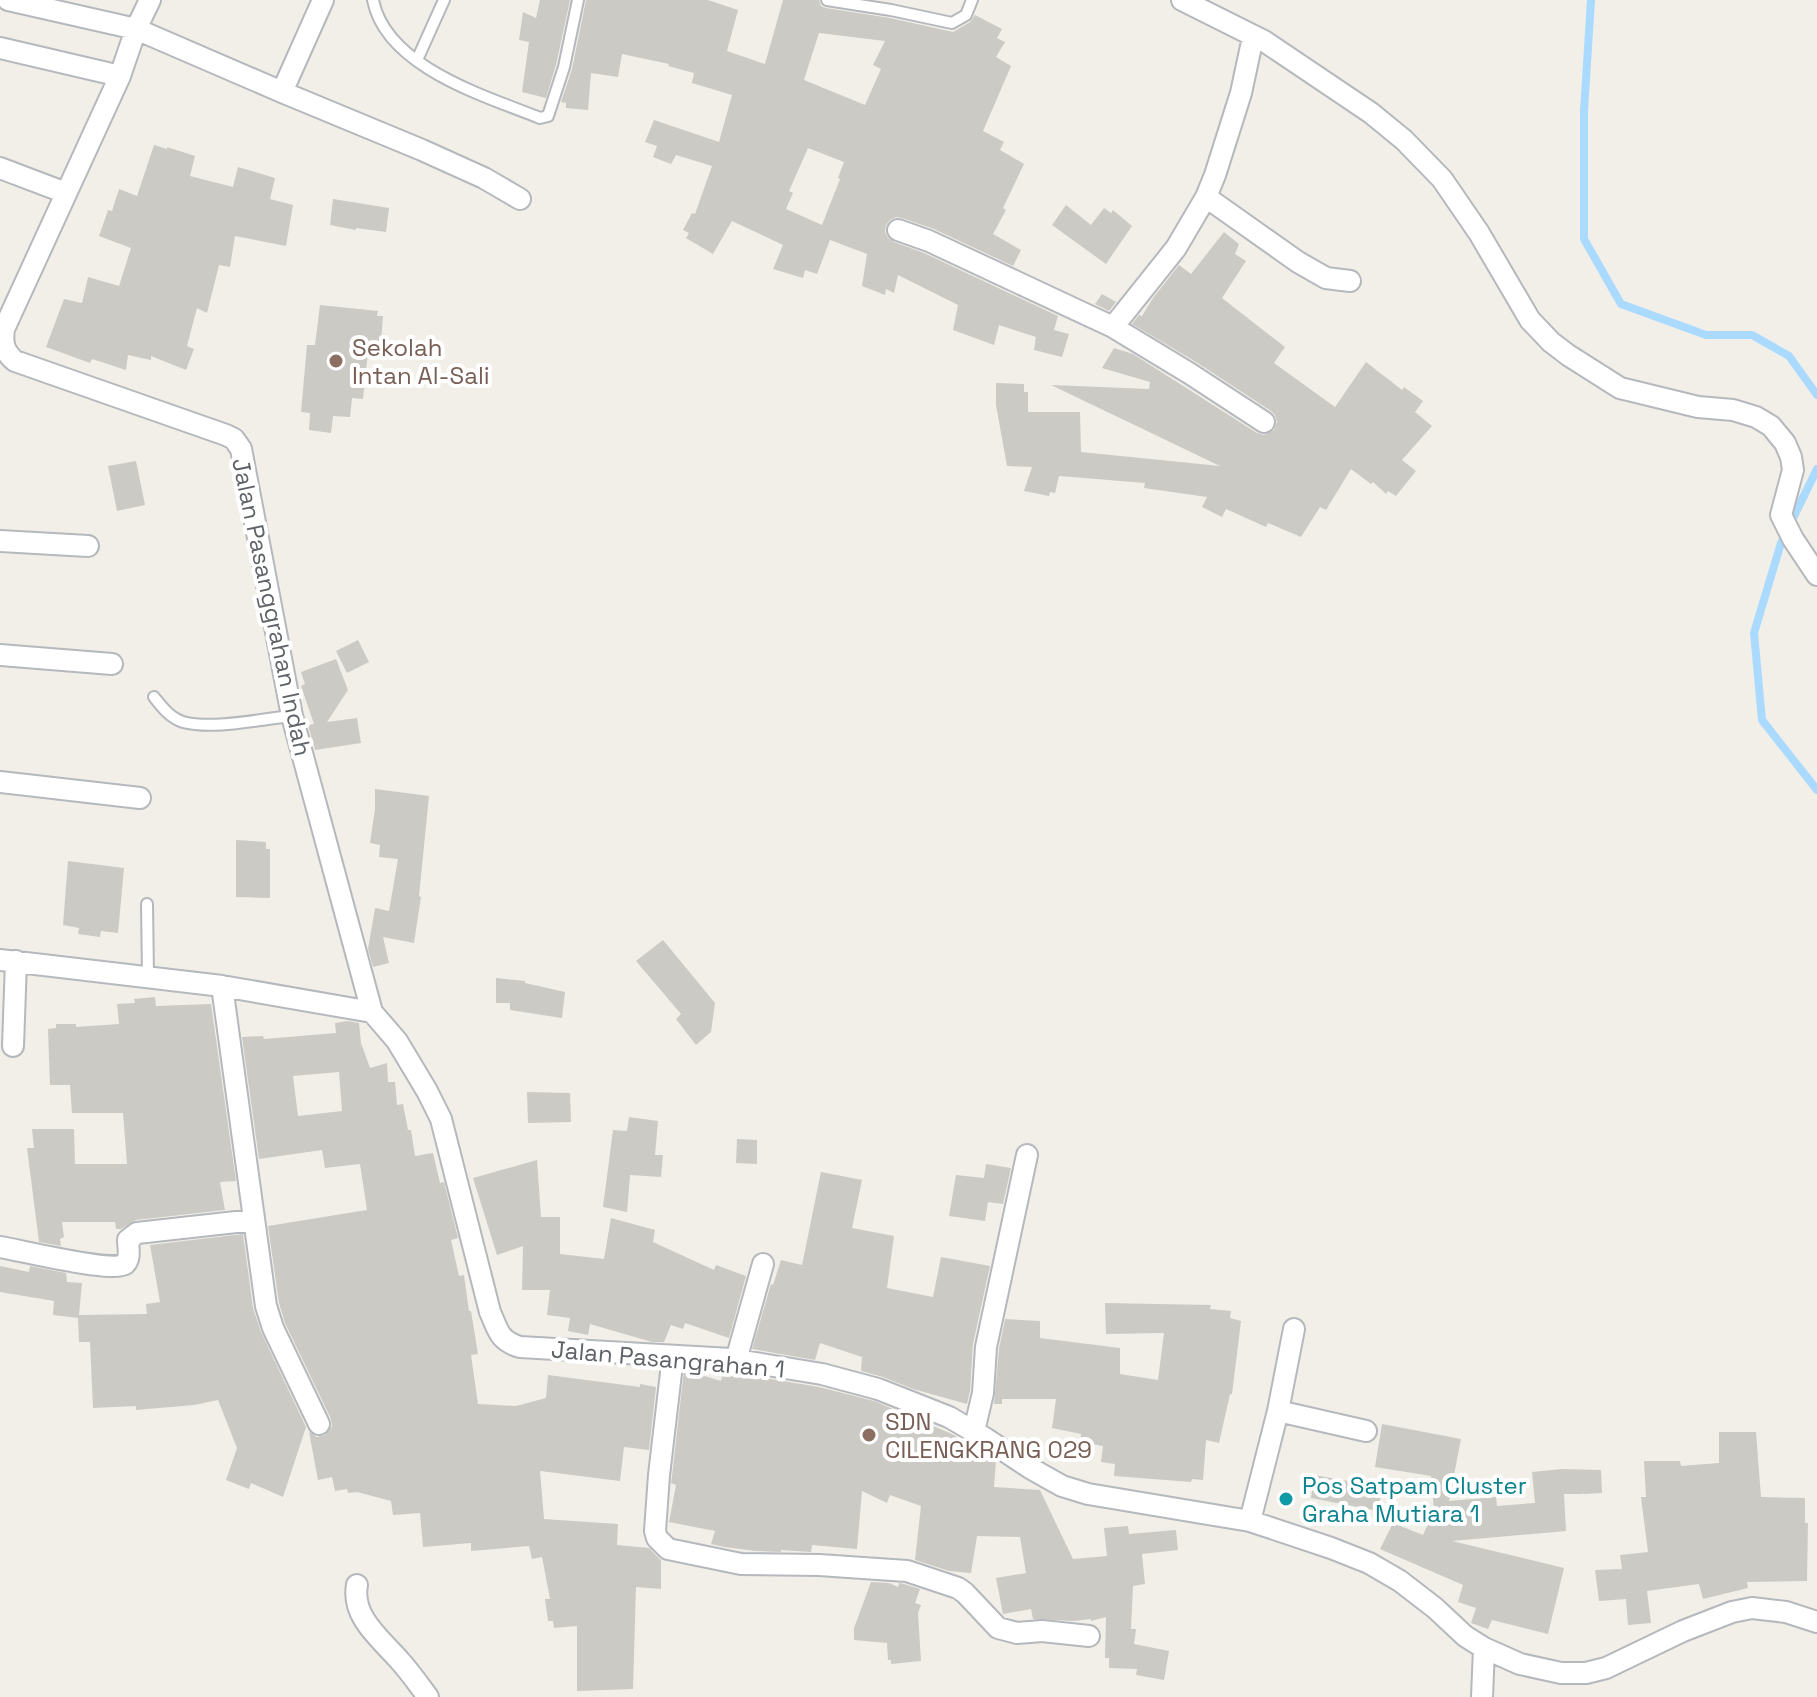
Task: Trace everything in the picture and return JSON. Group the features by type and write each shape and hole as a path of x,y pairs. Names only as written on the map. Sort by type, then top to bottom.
{"street":[{"path":"8,0 63,6 136,29 422,150 484,178 520,199"},
{"name":"Jalan Pasanggrahan Indah","path":"150,0 120,76 4,329 3,343 6,352 15,361 211,429 234,439 241,449 292,716 372,1012"},
{"path":"282,92 323,0"},
{"path":"1182,0 1264,41 1371,113 1404,140 1442,179 1479,233 1530,320 1568,355 1620,388 1698,407 1733,410 1756,417 1771,426 1785,443 1793,470 1781,515 1817,575"},
{"path":"1113,327 1176,248 1206,197 1241,93 1253,37"},
{"path":"0,48 120,76"},
{"path":"0,168 66,193"},
{"path":"1206,197 1298,262 1326,278 1350,281"},
{"path":"898,230 929,241 1113,327 1264,422"},
{"path":"0,541 88,546"},
{"path":"0,655 112,664"},
{"path":"0,782 140,798"},
{"path":"13,1046 8,960 222,986 372,1012"},
{"path":"222,986 266,1306 273,1328 319,1424"},
{"name":"Jalan Pasangrahan 1","path":"372,1012 397,1041 441,1119 490,1312 504,1340 520,1347 736,1360 822,1374 878,1389 949,1417 1062,1486 1088,1494 1250,1521 1369,1563 1400,1581 1465,1636 1484,1648 1520,1664 1561,1673 1586,1673 1606,1668 1683,1631 1732,1612 1752,1608 1786,1612 1817,1622"},
{"path":"974,1431 983,1393 986,1347 1027,1155"},
{"path":"0,1247 85,1264 118,1266 127,1262 128,1240 137,1233 254,1220"},
{"path":"736,1360 763,1264"},
{"path":"1250,1521 1278,1411 1294,1329"},
{"path":"673,1356 655,1531 657,1538 668,1549 741,1564 907,1571 958,1588 998,1628 1017,1633 1042,1631 1089,1636"},
{"path":"1278,1411 1366,1431"},
{"path":"357,1585 357,1602 367,1625 428,1697"},
{"path":"1482,1697 1484,1648"}],"lane":[{"path":"373,0 382,27 394,41 448,82 540,118 548,116 564,67 578,0"},
{"path":"417,60 444,0"},
{"path":"827,0 952,23 966,15 972,0"},
{"path":"154,697 164,711 181,722 216,724 292,716"},
{"path":"147,904 148,976"}],"building":[{"path":"540,0 570,0 546,98 522,92 529,42 519,40 523,12 536,18"},
{"path":"586,0 708,0 738,10 727,51 765,64 783,0 819,0 821,6 826,8 953,32 970,22 975,15 1002,29 997,38 1005,42 996,57 1011,66 983,131 1004,142 1000,150 1024,164 993,234 1021,250 1013,266 934,229 902,218 890,220 885,232 894,242 1058,316 1054,330 1069,334 1062,357 1034,350 1036,337 999,325 994,345 953,330 958,305 898,275 894,293 886,289 885,295 862,286 867,254 830,240 817,274 805,270 803,278 773,269 783,245 732,221 713,254 686,238 689,233 683,230 692,213 695,214 712,166 676,155 671,164 653,157 657,146 645,142 654,120 719,142 732,95 692,83 694,73 622,54 618,77 591,73 588,110 566,108 566,103 561,102 572,69","holes":["819,33 885,41 873,65 881,69 865,105 804,80","808,148 844,162 822,225 786,209 793,193 789,191"]},
{"path":"154,145 195,156 190,176 233,187 238,167 275,178 270,199 293,205 286,246 235,236 230,267 219,265 207,313 197,308 187,346 194,349 186,370 151,356 151,360 128,355 126,370 92,359 90,363 46,347 64,299 82,303 88,277 119,286 131,248 99,236 119,189 137,196"},
{"path":"333,199 389,208 386,232 330,225"},
{"path":"1066,205 1091,225 1104,208 1111,213 1113,210 1132,226 1106,264 1052,225"},
{"path":"1224,232 1239,244 1235,254 1246,261 1222,298 1285,347 1274,363 1335,407 1366,362 1402,390 1404,387 1423,401 1415,412 1432,426 1402,460 1416,471 1396,496 1388,491 1386,494 1351,469 1326,510 1320,507 1301,537 1268,523 1266,527 1226,509 1222,517 1202,507 1207,497 1144,488 1145,483 1059,476 1055,493 1050,492 1049,496 1024,491 1032,467 1007,466 996,405 996,383 1024,384 1024,392 1028,392 1028,412 1080,412 1081,452 1220,466 1051,385 1149,389 1150,382 1102,368 1114,348 1133,354 1257,433 1264,435 1274,430 1277,422 1271,411 1132,324 1139,315 1142,316 1179,265 1191,274"},
{"path":"1102,294 1116,302 1109,311 1095,304"},
{"name":"Sekolah Intan Al-Sali","path":"320,305 378,311 377,316 383,316 380,353 368,352 363,399 352,398 350,417 333,416 331,433 309,430 310,413 301,412 307,345 315,345"},
{"path":"136,461 145,505 117,511 108,466"},
{"path":"358,640 369,662 347,673 336,651"},
{"path":"336,659 348,690 327,722 357,718 361,743 315,750 308,725 314,724 301,686 305,684 301,672"},
{"path":"375,789 429,796 414,943 383,937 389,963 373,967 368,949 375,908 389,911 398,859 379,857 380,845 370,843"},
{"path":"236,840 266,842 266,849 270,849 270,898 236,897"},
{"path":"68,861 124,868 118,933 101,931 100,937 78,934 79,928 63,925"},
{"path":"663,940 715,1003 711,1032 696,1045 676,1019 681,1014 636,961"},
{"path":"496,978 525,981 565,992 562,1018 510,1010 510,1003 496,1003"},
{"path":"155,997 156,1006 211,1004 236,1181 220,1182 225,1210 136,1220 121,1229 116,1229 115,1222 62,1222 64,1237 60,1239 61,1246 39,1242 27,1148 34,1148 32,1129 74,1129 75,1164 127,1164 123,1113 72,1113 70,1085 50,1085 48,1029 56,1028 56,1024 76,1024 76,1027 119,1024 117,1004"},
{"path":"335,1023 359,1023 361,1043 370,1068 387,1063 388,1082 395,1082 397,1105 403,1104 415,1156 433,1153 440,1183 444,1182 458,1238 451,1240 459,1276 464,1275 478,1354 471,1355 478,1404 516,1406 546,1398 548,1375 656,1387 649,1450 624,1447 620,1481 540,1471 544,1519 618,1524 617,1545 649,1548 661,1560 661,1589 636,1587 633,1689 577,1691 577,1626 554,1628 553,1621 548,1621 545,1599 550,1599 542,1557 532,1559 529,1546 471,1551 471,1543 423,1547 420,1513 393,1515 391,1501 357,1492 348,1493 347,1489 335,1491 332,1477 318,1480 309,1432 317,1437 325,1435 332,1426 331,1419 285,1323 279,1303 268,1226 367,1210 360,1164 325,1168 322,1150 259,1159 242,1037 263,1036 264,1039 336,1033","holes":["339,1072 342,1111 298,1116 293,1076"]},
{"path":"527,1092 570,1093 571,1122 528,1123"},
{"path":"629,1117 658,1121 655,1155 663,1155 661,1177 630,1175 627,1212 603,1207 613,1130 627,1131"},
{"path":"737,1139 757,1140 757,1164 736,1163"},
{"path":"537,1160 541,1217 560,1217 560,1254 604,1259 611,1218 655,1230 653,1242 714,1270 716,1265 746,1276 729,1338 685,1323 683,1329 671,1325 664,1342 652,1342 590,1324 588,1335 568,1331 570,1318 547,1315 550,1290 522,1290 523,1246 497,1255 473,1178"},
{"path":"986,1164 1011,1168 1003,1204 988,1202 985,1221 949,1216 956,1175 984,1178"},
{"path":"821,1172 862,1180 852,1228 894,1236 887,1288 933,1297 941,1257 990,1266 973,1344 967,1404 861,1371 862,1357 820,1343 815,1360 752,1349 781,1260 802,1265"},
{"path":"243,1234 253,1308 261,1332 306,1427 283,1497 251,1483 249,1489 226,1480 237,1448 218,1400 136,1410 136,1406 93,1408 90,1342 79,1342 78,1318 53,1315 54,1301 0,1292 0,1266 29,1272 30,1266 66,1273 67,1282 82,1283 79,1315 147,1314 146,1304 160,1302 150,1245"},
{"path":"1105,1303 1211,1305 1210,1309 1231,1311 1230,1318 1241,1321 1232,1394 1219,1443 1206,1440 1203,1480 1192,1479 1191,1482 1114,1476 1115,1464 1101,1462 1103,1446 1080,1442 1081,1434 1052,1428 1056,1399 1002,1399 1002,1404 994,1404 1005,1319 1040,1321 1040,1338 1120,1348 1120,1374 1158,1380 1164,1333 1106,1334"},
{"path":"684,1370 721,1381 723,1372 730,1372 819,1387 874,1401 952,1434 967,1442 964,1449 980,1452 980,1457 996,1461 994,1487 1040,1490 1073,1559 1107,1556 1104,1528 1128,1526 1129,1534 1176,1530 1178,1550 1142,1554 1145,1584 1133,1586 1131,1629 1136,1629 1134,1644 1169,1651 1164,1680 1136,1675 1137,1669 1109,1668 1109,1658 1105,1658 1106,1617 1091,1621 1033,1619 1031,1609 1003,1614 996,1578 1026,1573 1020,1537 977,1536 971,1573 949,1571 915,1560 921,1506 890,1495 887,1503 862,1491 857,1549 812,1545 811,1552 781,1552 724,1547 711,1544 715,1531 669,1522 676,1485 671,1483"},
{"path":"1382,1424 1461,1439 1449,1501 1496,1497 1497,1506 1535,1503 1532,1472 1601,1470 1602,1493 1564,1494 1566,1531 1452,1541 1564,1568 1548,1634 1492,1620 1488,1629 1471,1623 1476,1608 1458,1602 1463,1585 1380,1549 1393,1523 1423,1535 1434,1511 1431,1476 1375,1467"},
{"path":"1719,1432 1756,1432 1761,1497 1805,1498 1807,1581 1747,1582 1748,1588 1703,1599 1699,1584 1647,1591 1651,1623 1628,1625 1626,1599 1599,1601 1595,1570 1622,1569 1620,1555 1648,1552 1641,1497 1646,1497 1644,1461 1680,1461 1681,1466 1719,1463"},
{"path":"1314,1475 1382,1487 1378,1511 1311,1498"},
{"path":"871,1582 898,1587 899,1583 920,1589 915,1603 921,1605 918,1613 921,1661 891,1664 887,1643 854,1640 854,1628"}],"waterway":[{"path":"1591,0 1584,111 1584,239 1621,304 1706,335 1752,335 1789,356 1817,395"},
{"path":"1817,469 1781,543 1754,633 1762,720 1817,790"}],"place":[{"name":"Sekolah Intan Al-Sali","path":"336,361"},
{"name":"SDN CILENGKRANG 029","path":"869,1435"},
{"name":"Pos Satpam Cluster Graha Mutiara 1","path":"1286,1499"}]}
